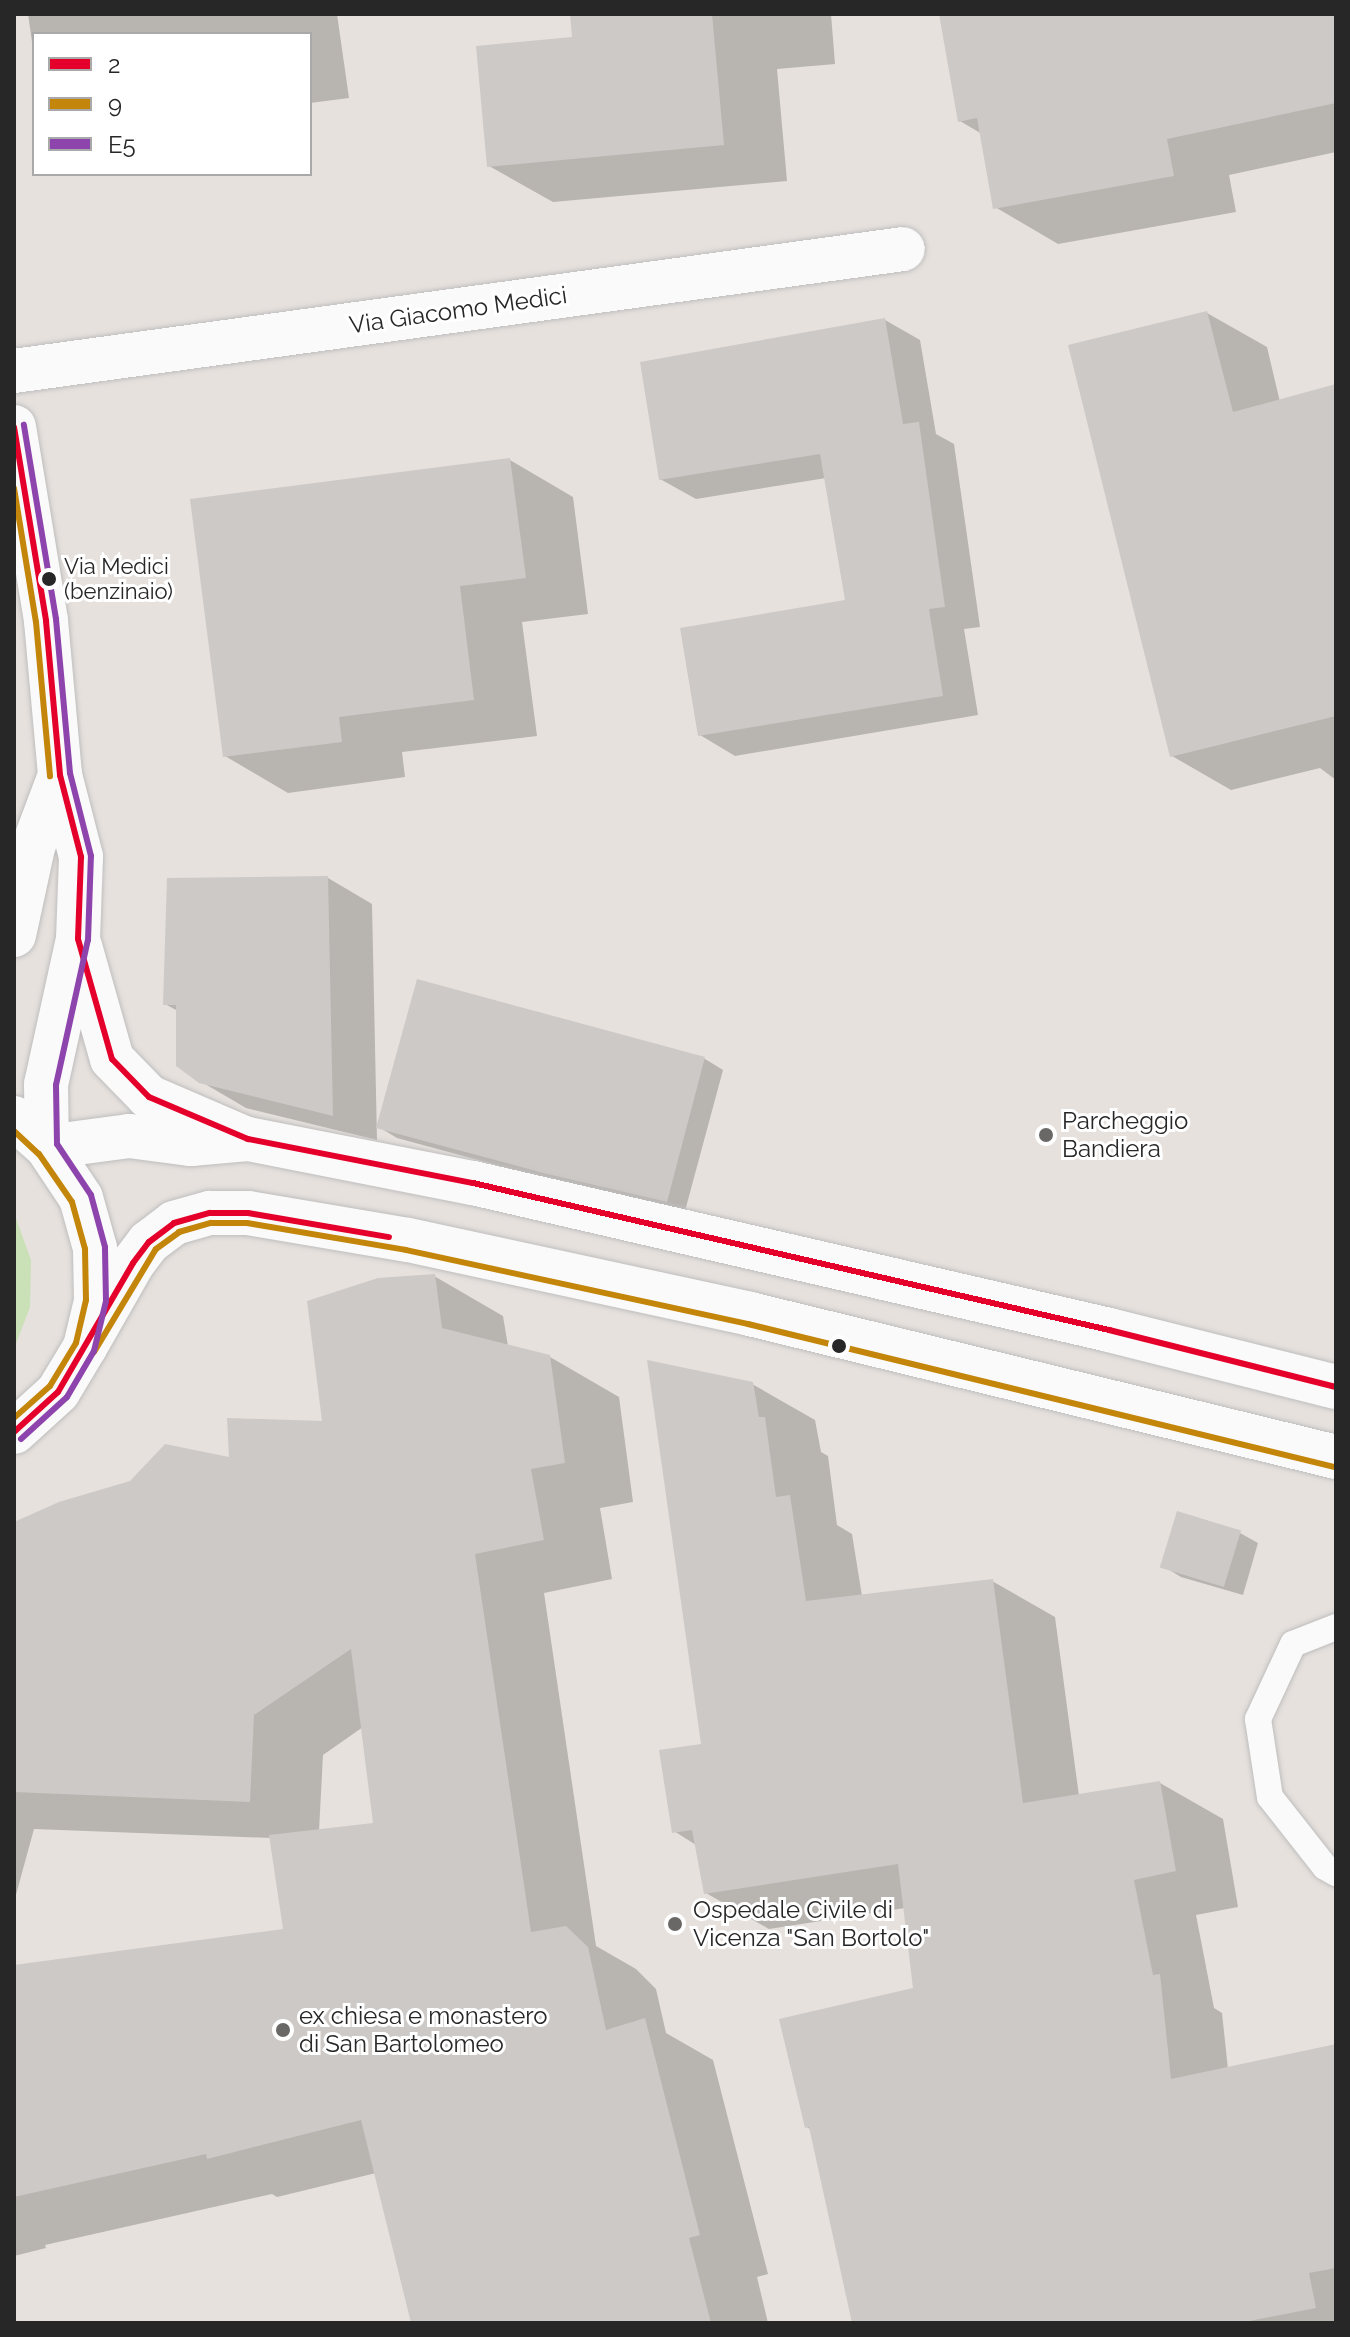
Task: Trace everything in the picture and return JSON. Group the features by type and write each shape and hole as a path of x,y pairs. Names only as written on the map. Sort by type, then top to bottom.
{"main road":[{"name":"Via Giacomo Medici","path":"14,371 903,249"},
{"path":"14,427 46,621 60,775 81,857 78,939 46,1084 47,1147"},
{"path":"14,935 33,847 60,775"},
{"path":"78,939 112,1059 149,1097 248,1139 473,1183 1109,1330 1336,1387"},
{"path":"14,1118 47,1147 81,1198 95,1248 96,1301 85,1347"},
{"path":"47,1147 129,1136 191,1144 248,1139"},
{"path":"14,1432 58,1392 133,1263 149,1242 174,1223 210,1213 248,1213 408,1240 750,1314 1336,1457"}],"lane":[{"path":"1336,1627 1293,1644 1258,1719 1270,1797 1325,1867 1336,1873"}],"green space":[{"path":"14,1213 31,1260 30,1307 14,1349"}],"building":[{"path":"570,14 712,14 724,145 487,167 476,46 572,37"},
{"path":"939,14 1336,14 1336,103 1167,139 1174,176 993,209 977,118 958,122"},
{"path":"1207,311 1233,412 1336,384 1336,716 1170,757 1068,345"},
{"path":"885,318 903,424 919,422 945,607 929,609 943,696 698,736 680,628 845,600 820,454 659,480 640,362"},
{"path":"510,458 526,578 460,586 474,700 339,717 342,742 223,757 190,499"},
{"path":"328,876 333,1116 199,1083 176,1066 176,1005 163,1005 167,878"},
{"path":"417,979 705,1057 667,1202 543,1173 376,1128"},
{"path":"435,1274 442,1328 550,1355 565,1463 531,1469 544,1540 475,1554 531,1932 566,1926 588,1947 606,2030 645,2018 700,2235 689,2238 711,2323 411,2323 361,2120 207,2159 206,2154 14,2197 14,1965 283,1929 269,1835 373,1823 351,1649 254,1715 250,1802 14,1792 14,1522 59,1502 130,1481 165,1444 229,1457 227,1418 322,1421 307,1301 378,1278"},
{"path":"647,1360 753,1382 759,1417 765,1417 776,1497 790,1495 806,1601 993,1579 1023,1803 1160,1781 1176,1871 1134,1880 1153,1975 1160,1974 1171,2079 1336,2044 1336,2268 1309,2273 1316,2308 1239,2323 852,2323 809,2127 805,2128 779,2019 913,1988 898,1864 704,1894 692,1830 672,1833 659,1750 701,1744"},
{"path":"1177,1511 1241,1531 1224,1587 1160,1567"}],"transit line":[{"name":"E5","path":"21,1439 67,1397 94,1351 106,1301 105,1247 91,1195 57,1144 56,1085 88,940 91,856 70,773 56,619 24,425"},
{"name":"2","path":"14,427 46,621 60,775 81,857 78,939 112,1059 149,1097 248,1139 473,1183 1109,1330 1336,1387"},
{"name":"9","path":"14,488 36,622 50,776"},
{"name":"9","path":"14,1131 39,1154 72,1202 85,1249 86,1300 76,1343 50,1386 14,1418"},
{"name":"2","path":"14,1432 58,1392 133,1263 149,1242 174,1223 210,1213 248,1213 389,1237"},
{"name":"9","path":"94,1352 156,1249 179,1232 211,1223 247,1223 406,1250 748,1324 1334,1467"}],"place":[{"name":"Via Medici (benzinaio)","path":"49,579"},
{"name":"Parcheggio Bandiera","path":"1046,1135"},
{"name":"Ospedale Civile di Vicenza \"San Bortolo\"","path":"675,1924"},
{"name":"ex chiesa e monastero di San Bartolomeo","path":"283,2030"}]}
